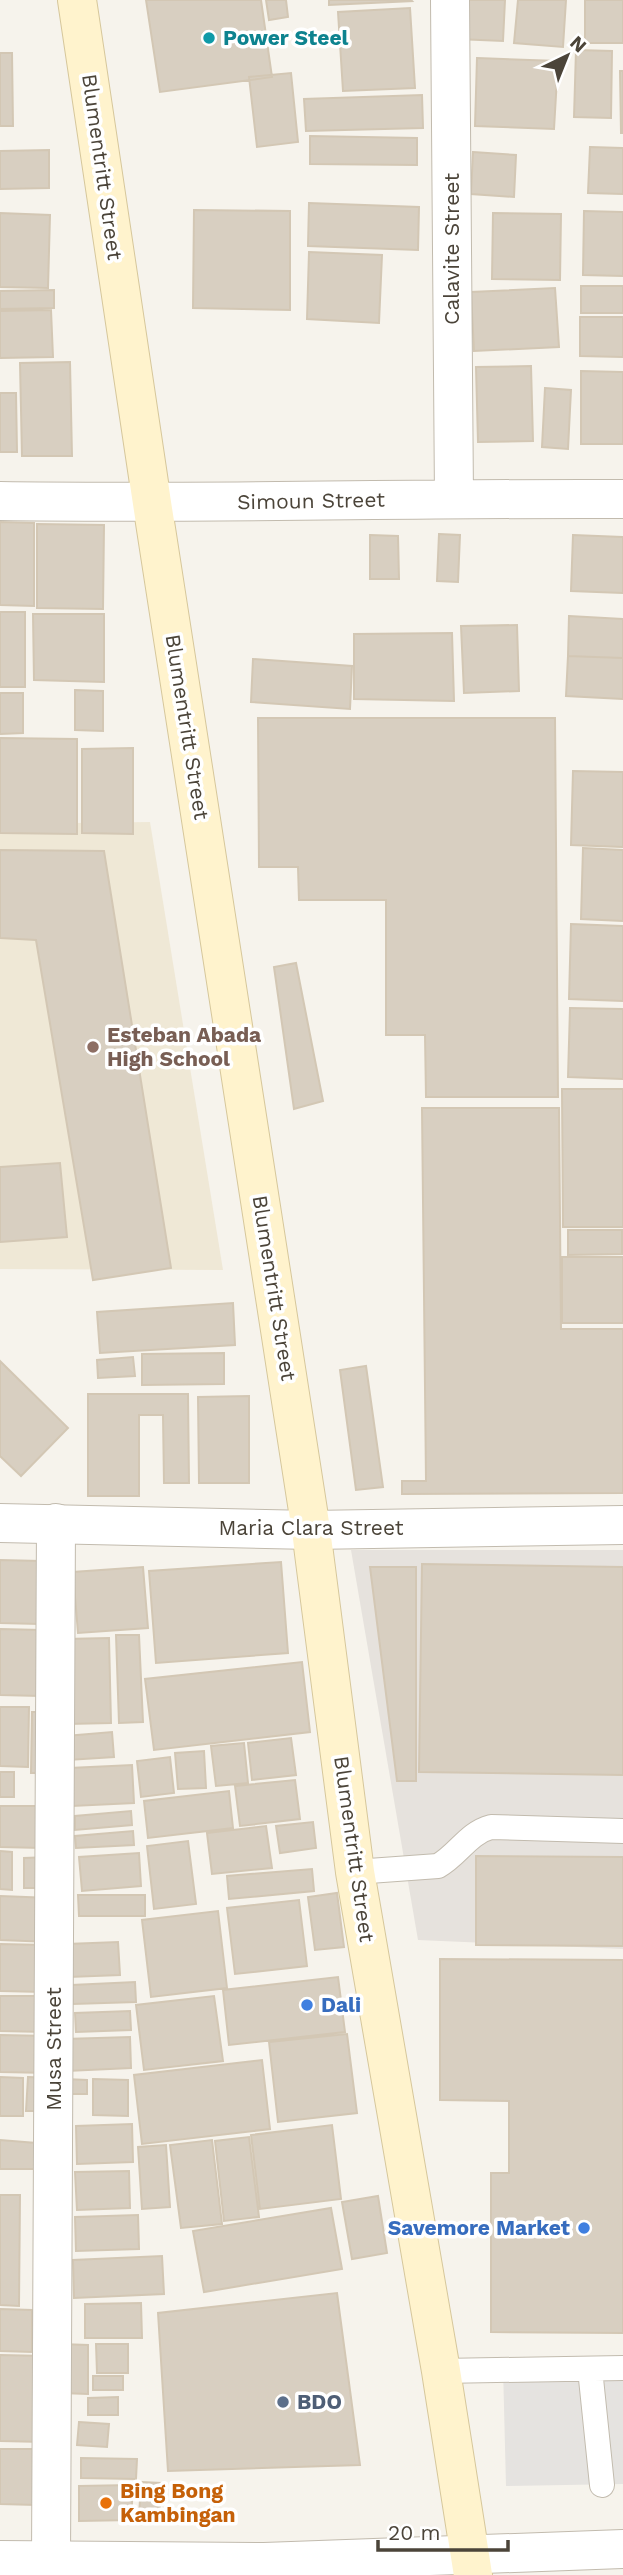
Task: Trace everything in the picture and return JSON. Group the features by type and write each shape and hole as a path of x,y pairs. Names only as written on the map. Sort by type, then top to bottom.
{"main road":[{"name":"Blumentritt Street","path":"77,0 311,1530 355,1872 441,2371 471,2565"}],"street":[{"name":"Calavite Street","path":"450,0 454,498"},
{"name":"Simoun Street","path":"0,501 152,503 454,498 623,499"},
{"name":"Maria Clara Street","path":"0,1523 311,1530 623,1525"},
{"name":"Musa Street","path":"51,2567 56,1523"},
{"path":"0,2560 51,2567 264,2561 471,2565 623,2549"}],"lane":[{"path":"355,1872 438,1867 447,1862 478,1830 491,1828 623,1831"},
{"path":"441,2371 623,2368"},
{"path":"590,2369 602,2485"}],"shaded area":[{"name":"Esteban Abada High School","path":"150,822 223,1270 0,1269 0,824"},
{"path":"351,1550 623,1550 623,1949 418,1940"},
{"path":"623,2365 623,2484 506,2486 503,2367"}],"building":[{"name":"Power Steel","path":"146,0 261,0 272,77 160,92"},
{"path":"266,0 286,0 288,17 269,20"},
{"path":"329,0 411,0 412,1 329,5"},
{"path":"458,0 505,0 503,41 457,39"},
{"path":"518,0 566,0 563,47 514,43"},
{"path":"585,0 623,0 623,43 585,43"},
{"path":"410,8 415,88 343,91 338,12"},
{"path":"576,50 612,51 611,118 574,117"},
{"path":"0,53 12,53 13,126 0,126"},
{"path":"477,58 558,61 554,129 475,126"},
{"path":"620,71 623,71 623,133 621,133"},
{"path":"291,73 298,142 257,147 249,77"},
{"path":"422,95 423,128 306,131 304,99"},
{"path":"310,136 417,138 417,165 310,164"},
{"path":"590,147 623,148 623,194 588,193"},
{"path":"49,150 49,188 0,189 0,151"},
{"path":"473,152 516,155 514,197 471,194"},
{"path":"309,203 419,207 418,250 308,246"},
{"path":"194,210 290,211 290,310 193,308"},
{"path":"584,211 623,212 623,276 583,275"},
{"path":"0,213 50,215 48,288 0,287"},
{"path":"493,213 561,214 560,280 492,279"},
{"path":"309,252 382,255 379,323 307,319"},
{"path":"581,286 623,286 623,313 581,313"},
{"path":"555,288 559,347 474,351 471,292"},
{"path":"54,290 54,308 0,309 0,291"},
{"path":"51,310 53,357 0,358 0,311"},
{"path":"580,317 623,317 623,357 580,356"},
{"path":"70,362 72,456 22,456 20,363"},
{"path":"531,366 533,441 478,442 476,367"},
{"path":"581,371 623,372 623,444 581,444"},
{"path":"545,388 571,390 568,449 542,447"},
{"path":"0,393 16,393 17,452 0,452"},
{"path":"0,522 34,523 34,606 0,605"},
{"path":"37,524 104,525 103,609 37,608"},
{"path":"439,534 460,535 458,582 437,581"},
{"path":"370,535 398,536 399,579 370,579"},
{"path":"573,535 623,537 623,593 571,591"},
{"path":"0,612 25,612 25,687 0,687"},
{"path":"33,614 104,614 104,682 34,680"},
{"path":"569,616 623,619 623,658 568,656"},
{"path":"517,625 519,691 464,693 461,626"},
{"path":"452,633 454,701 354,699 354,634"},
{"path":"568,656 623,658 623,699 566,696"},
{"path":"253,659 352,666 350,709 251,702"},
{"path":"75,690 103,691 103,731 75,730"},
{"path":"0,693 23,693 23,733 0,734"},
{"path":"258,718 555,718 558,1097 426,1097 425,1035 386,1035 386,900 299,900 298,867 259,867"},
{"path":"0,738 77,739 77,834 0,833"},
{"path":"133,748 133,834 82,833 82,749"},
{"path":"573,771 623,772 623,847 571,845"},
{"path":"583,848 623,850 623,921 581,919"},
{"path":"0,850 104,851 171,1268 93,1280 36,940 0,938"},
{"path":"571,924 623,926 623,1001 569,999"},
{"path":"296,963 323,1101 294,1109 274,967"},
{"path":"570,1008 623,1009 623,1079 568,1077"},
{"path":"562,1089 623,1089 623,1227 563,1227"},
{"path":"422,1108 559,1108 561,1329 623,1329 623,1493 402,1494 402,1481 426,1481"},
{"path":"60,1163 67,1237 0,1242 0,1167"},
{"path":"568,1230 622,1230 622,1254 568,1255"},
{"path":"562,1257 623,1257 623,1323 562,1323"},
{"path":"233,1303 235,1345 100,1353 97,1312"},
{"path":"224,1353 224,1384 142,1385 142,1354"},
{"path":"133,1357 135,1376 98,1378 97,1360"},
{"path":"0,1361 68,1428 21,1476 0,1456"},
{"path":"366,1366 383,1487 356,1490 340,1370"},
{"path":"88,1394 188,1394 189,1483 164,1483 163,1415 139,1415 139,1496 88,1496"},
{"path":"249,1396 249,1483 199,1483 198,1397"},
{"path":"0,1560 40,1561 39,1624 0,1623"},
{"path":"281,1562 288,1653 156,1663 149,1571"},
{"path":"422,1564 623,1567 623,1775 419,1772"},
{"path":"143,1567 148,1628 78,1633 73,1572"},
{"path":"370,1567 416,1567 416,1781 397,1781"},
{"path":"0,1629 41,1630 40,1696 0,1695"},
{"path":"116,1635 139,1635 143,1722 119,1723"},
{"path":"109,1638 111,1723 67,1724 65,1639"},
{"path":"302,1662 310,1732 154,1750 145,1679"},
{"path":"0,1707 29,1707 28,1767 0,1766"},
{"path":"32,1712 52,1712 50,1773 31,1773"},
{"path":"112,1732 114,1757 68,1760 66,1736"},
{"path":"291,1738 296,1775 252,1780 248,1743"},
{"path":"244,1743 248,1783 216,1786 211,1746"},
{"path":"204,1751 206,1788 178,1789 175,1753"},
{"path":"170,1757 174,1793 141,1797 137,1761"},
{"path":"132,1765 134,1803 72,1806 70,1768"},
{"path":"0,1772 14,1772 14,1797 0,1797"},
{"path":"295,1780 300,1819 240,1826 235,1786"},
{"path":"229,1791 233,1828 148,1838 144,1801"},
{"path":"0,1806 42,1806 42,1848 0,1847"},
{"path":"131,1811 132,1825 75,1830 75,1816"},
{"path":"313,1822 316,1848 280,1853 276,1826"},
{"path":"266,1826 272,1868 212,1874 207,1833"},
{"path":"133,1831 134,1845 76,1848 75,1836"},
{"path":"188,1841 196,1904 154,1909 147,1846"},
{"path":"0,1851 12,1852 12,1890 0,1889"},
{"path":"139,1853 141,1886 82,1891 79,1857"},
{"path":"476,1856 623,1857 623,1946 476,1945"},
{"path":"50,1857 50,1888 24,1888 24,1858"},
{"path":"312,1869 314,1891 229,1899 227,1876"},
{"path":"337,1893 344,1947 315,1950 308,1897"},
{"path":"78,1895 145,1895 145,1916 79,1916"},
{"path":"0,1896 51,1898 50,1942 0,1940"},
{"path":"299,1900 307,1966 235,1974 227,1908"},
{"path":"218,1911 227,1988 151,1997 142,1920"},
{"path":"118,1942 120,1975 69,1977 67,1944"},
{"path":"0,1944 45,1945 44,1992 0,1991"},
{"path":"440,1959 623,1960 623,2333 491,2332 491,2173 509,2173 509,2101 440,2100"},
{"path":"338,1977 345,2032 229,2045 223,1990"},
{"path":"135,1982 136,2002 73,2004 72,1985"},
{"path":"0,1996 45,1996 45,2032 0,2031"},
{"path":"214,1996 223,2061 144,2070 136,2005"},
{"path":"130,2011 131,2030 76,2032 75,2013"},
{"path":"347,2034 357,2113 278,2122 269,2042"},
{"path":"0,2035 49,2036 49,2073 0,2072"},
{"path":"130,2037 131,2068 67,2071 65,2039"},
{"path":"262,2060 270,2129 142,2144 134,2075"},
{"path":"0,2077 23,2078 23,2116 0,2116"},
{"path":"28,2077 52,2078 51,2111 26,2111"},
{"path":"64,2079 87,2080 87,2094 64,2094"},
{"path":"93,2079 128,2080 128,2116 93,2115"},
{"path":"132,2124 133,2162 77,2164 76,2126"},
{"path":"332,2125 341,2199 260,2209 251,2135"},
{"path":"249,2137 259,2217 224,2221 215,2141"},
{"path":"0,2140 36,2143 36,2169 0,2169"},
{"path":"212,2140 222,2224 181,2228 170,2145"},
{"path":"166,2145 170,2207 142,2209 138,2147"},
{"path":"129,2171 130,2208 77,2210 75,2172"},
{"path":"0,2195 20,2195 19,2306 0,2305"},
{"path":"378,2196 387,2253 352,2259 342,2202"},
{"path":"331,2208 342,2269 204,2292 193,2231"},
{"path":"138,2215 139,2249 76,2251 75,2217"},
{"path":"162,2256 164,2294 74,2298 73,2260"},
{"path":"337,2293 360,2465 168,2471 158,2313"},
{"path":"141,2303 142,2338 85,2338 85,2304"},
{"path":"0,2309 32,2310 32,2352 0,2351"},
{"path":"60,2344 88,2345 88,2394 61,2393"},
{"path":"96,2344 128,2344 128,2373 97,2373"},
{"path":"0,2355 45,2356 44,2442 0,2441"},
{"path":"93,2376 123,2376 123,2390 93,2390"},
{"path":"118,2397 118,2415 88,2415 88,2398"},
{"path":"79,2422 109,2424 107,2447 77,2445"},
{"path":"0,2449 37,2449 36,2505 0,2504"},
{"path":"81,2458 137,2459 136,2479 81,2478"},
{"path":"141,2482 161,2483 159,2518 139,2517"},
{"name":"Bing Bong Kambingan","path":"132,2485 132,2520 79,2521 79,2486"}],"place":[{"name":"Power Steel","path":"209,38"},
{"name":"Esteban Abada High School","path":"93,1047"},
{"name":"Dali","path":"307,2005"},
{"name":"Savemore Market","path":"584,2228"},
{"name":"BDO","path":"283,2402"},
{"name":"Bing Bong Kambingan","path":"106,2503"}]}
